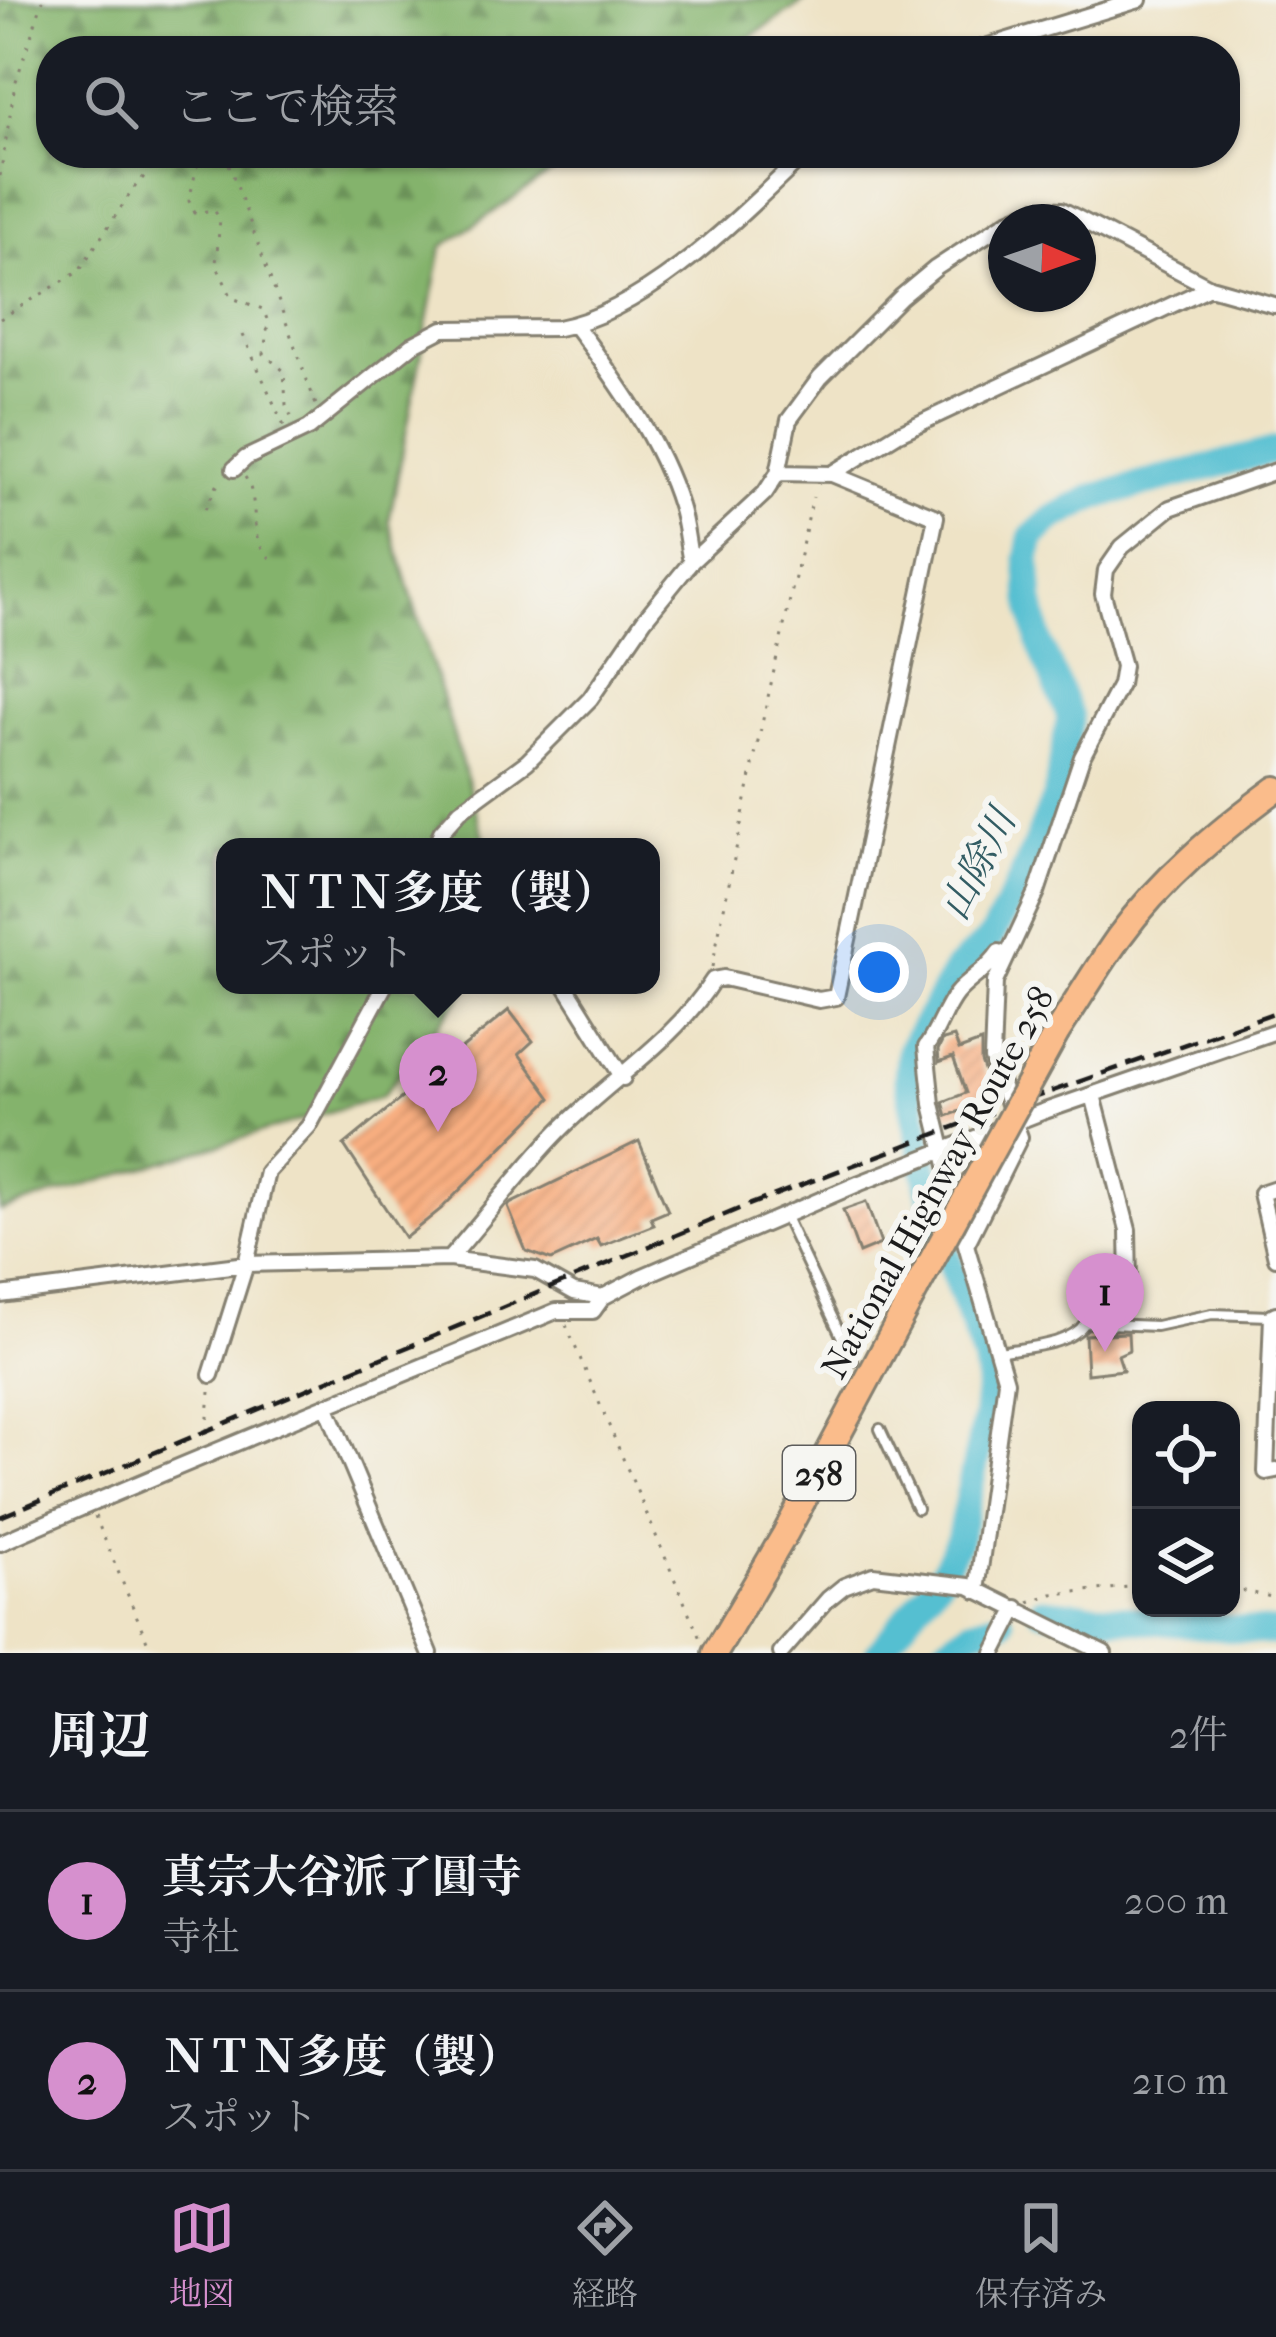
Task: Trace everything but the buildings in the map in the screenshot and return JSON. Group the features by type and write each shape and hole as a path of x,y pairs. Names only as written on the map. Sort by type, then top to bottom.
{"highway":[{"name":"National Highway Route 258","path":"716,1653 1058,1032 1122,934 1174,875 1276,789"}],"street":[{"path":"1013,36 1091,7 1139,0"},
{"path":"234,469 246,458 295,435 412,345 443,329 539,331 575,325 632,298 716,240 790,168"},
{"path":"1096,228 1210,287 1275,306"},
{"path":"444,838 460,812 527,762 590,699 691,562 765,493 778,473 789,419 820,378 901,297 988,234"},
{"path":"832,474 897,434 1210,287"},
{"path":"575,325 644,428 680,506 691,562"},
{"path":"966,1245 1020,1137 992,1059 999,970 1037,892 1082,757 1120,685 1123,666 1103,593 1106,570 1122,547 1170,508 1276,471"},
{"path":"449,1259 560,1130 623,1078 697,1005 712,980 724,978 819,1000 836,998 936,517 832,474 778,473"},
{"path":"973,1588 1006,1381 938,1152 926,1047 954,996 991,966 1011,932 1018,929"},
{"path":"211,1375 246,1264 267,1172 309,1126 380,994"},
{"path":"571,994 623,1078"},
{"path":"0,1543 218,1447 563,1311 592,1311 603,1297 914,1161 1276,1031"},
{"path":"1093,1095 1128,1230 1129,1285 1115,1301 1109,1324"},
{"path":"1276,1188 1261,1193 1276,1258"},
{"path":"0,1295 246,1264 449,1259 535,1270 574,1292 603,1297"},
{"path":"1274,1315 1265,1472 1276,1470"},
{"path":"327,1407 430,1653"},
{"path":"781,1653 844,1586 873,1575 973,1588 1104,1653"},
{"path":"994,1653 1017,1608"}],"lane":[{"path":"784,1215 853,1361"},
{"path":"999,1352 1067,1338 1084,1323 1156,1326 1212,1314 1274,1315"},
{"path":"880,1430 917,1509"}],"path":[{"path":"0,176 15,84 43,0"},
{"path":"0,319 78,272 152,168"},
{"path":"197,168 189,201 195,213 214,211 220,219 216,263 232,298 263,310 268,322 264,354 284,371 286,405 295,435"},
{"path":"231,168 322,415"},
{"path":"242,335 295,435"},
{"path":"205,508 226,469 240,470 251,487 256,543 276,562"},
{"path":"712,980 730,871 813,497"},
{"path":"563,1311 704,1653"},
{"path":"211,1375 207,1429 218,1447"},
{"path":"90,1504 152,1653"},
{"path":"1017,1608 1052,1594 1132,1587"},
{"path":"1240,1590 1276,1598"}],"green space":[{"path":"0,0 806,0 752,36 36,36 36,168 558,168 442,247 389,521 484,838 216,838 216,994 463,994 382,1096 0,1211"}],"waterway":[{"name":"山除川","path":"878,1653 939,1578 959,1539 985,1419 989,1383 985,1359 936,1224 907,1077 910,1049 957,969 991,938 1056,795 1070,717 1040,644 1031,601 1028,559 1032,537 1052,519 1094,497 1276,450"},
{"path":"1042,1610 1276,1633"},
{"path":"939,1653 971,1631 1001,1622"}],"railway":[{"path":"0,1517 746,1206 1276,1012"}],"place":[{"name":"ＮＴＮ多度（製）","path":"438,1132"},
{"name":"真宗大谷派了圓寺","path":"1105,1352"}]}
